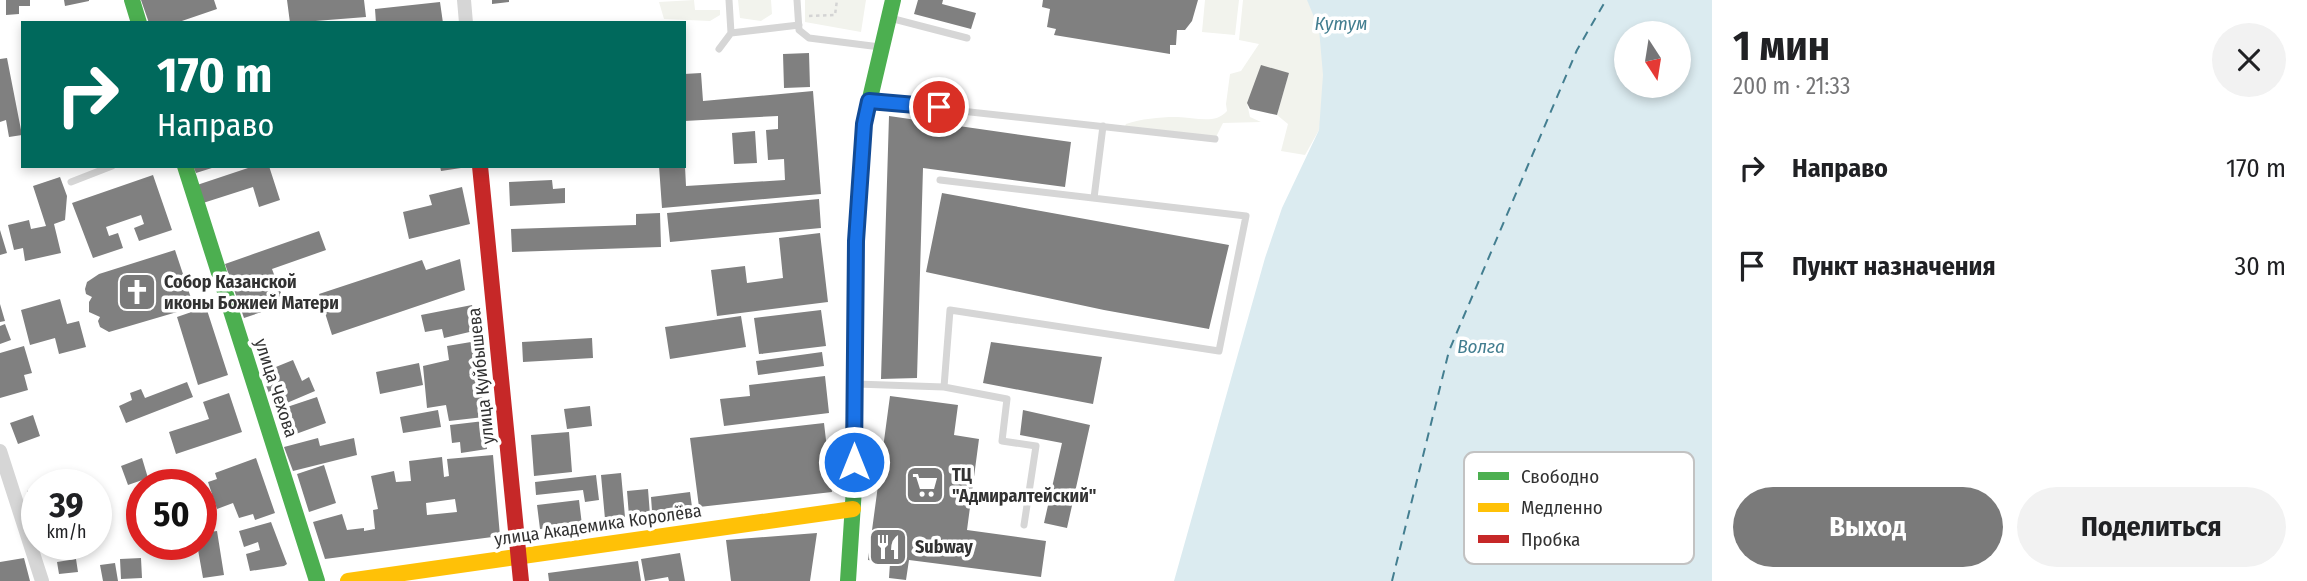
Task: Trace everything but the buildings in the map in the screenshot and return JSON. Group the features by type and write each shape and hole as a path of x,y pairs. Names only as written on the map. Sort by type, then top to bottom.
{"main road":[{"path":"132,0 138,21"},
{"path":"848,581 853,509 856,241 864,124 893,0"},
{"name":"улица Чехова","path":"186,168 317,581"},
{"name":"улица Куйбышева","path":"480,168 521,581"},
{"name":"улица Академика Королёва","path":"348,581 853,509"}],"street":[{"path":"464,0 466,21"},
{"path":"0,451 42,581"}],"lane":[{"path":"719,49 731,33 729,0"},
{"path":"797,0 799,30 809,38 882,47"},
{"path":"889,18 967,38"},
{"path":"731,33 799,24"},
{"path":"869,101 1215,139"},
{"path":"1094,198 1103,126"},
{"path":"71,181 107,168"},
{"path":"940,180 1246,216 1219,351 950,310 944,387"},
{"path":"855,384 944,387 1007,400 1002,441 1036,446 1024,525"}],"path":[{"path":"805,16 835,15 837,0"}],"shaded area":[{"path":"694,0 695,10 720,10 720,15 710,21 664,19 659,2"},
{"path":"738,0 771,0 772,14 761,21 740,18"},
{"path":"805,0 866,0 861,32 805,22"},
{"path":"1205,0 1239,0 1235,35 1202,32"},
{"path":"1243,0 1344,0 1319,130 1305,155 1281,151 1288,124 1277,115 1289,73 1247,103 1250,117 1261,122 1223,123 1215,139 1124,128 1126,124 1156,118 1216,118 1227,111 1230,74 1241,71 1259,44 1239,40"}],"water":[{"name":"Волга","path":"1307,0 1712,0 1712,581 1174,581 1265,258 1282,208 1319,130 1323,75 1319,29"}],"ferry route":[{"path":"1392,581 1449,351 1577,50 1606,0"}],"traffic: fast":[{"path":"132,0 138,21"},
{"path":"848,581 854,488 856,241 864,124 893,0"},
{"path":"186,168 317,581"}],"traffic: slow":[{"path":"348,581 853,509"}],"traffic: jam":[{"path":"480,168 521,581"}],"place":[{"name":"Собор Казанской иконы Божией Матери","path":"137,292"},
{"name":"ТЦ \"Адмиралтейский\"","path":"925,485"},
{"name":"Subway","path":"888,547"}],"route":[{"path":"854,462 856,241 864,124 869,101 939,107"}],"water label":[{"name":"Кутум","path":"1341,23"}]}
